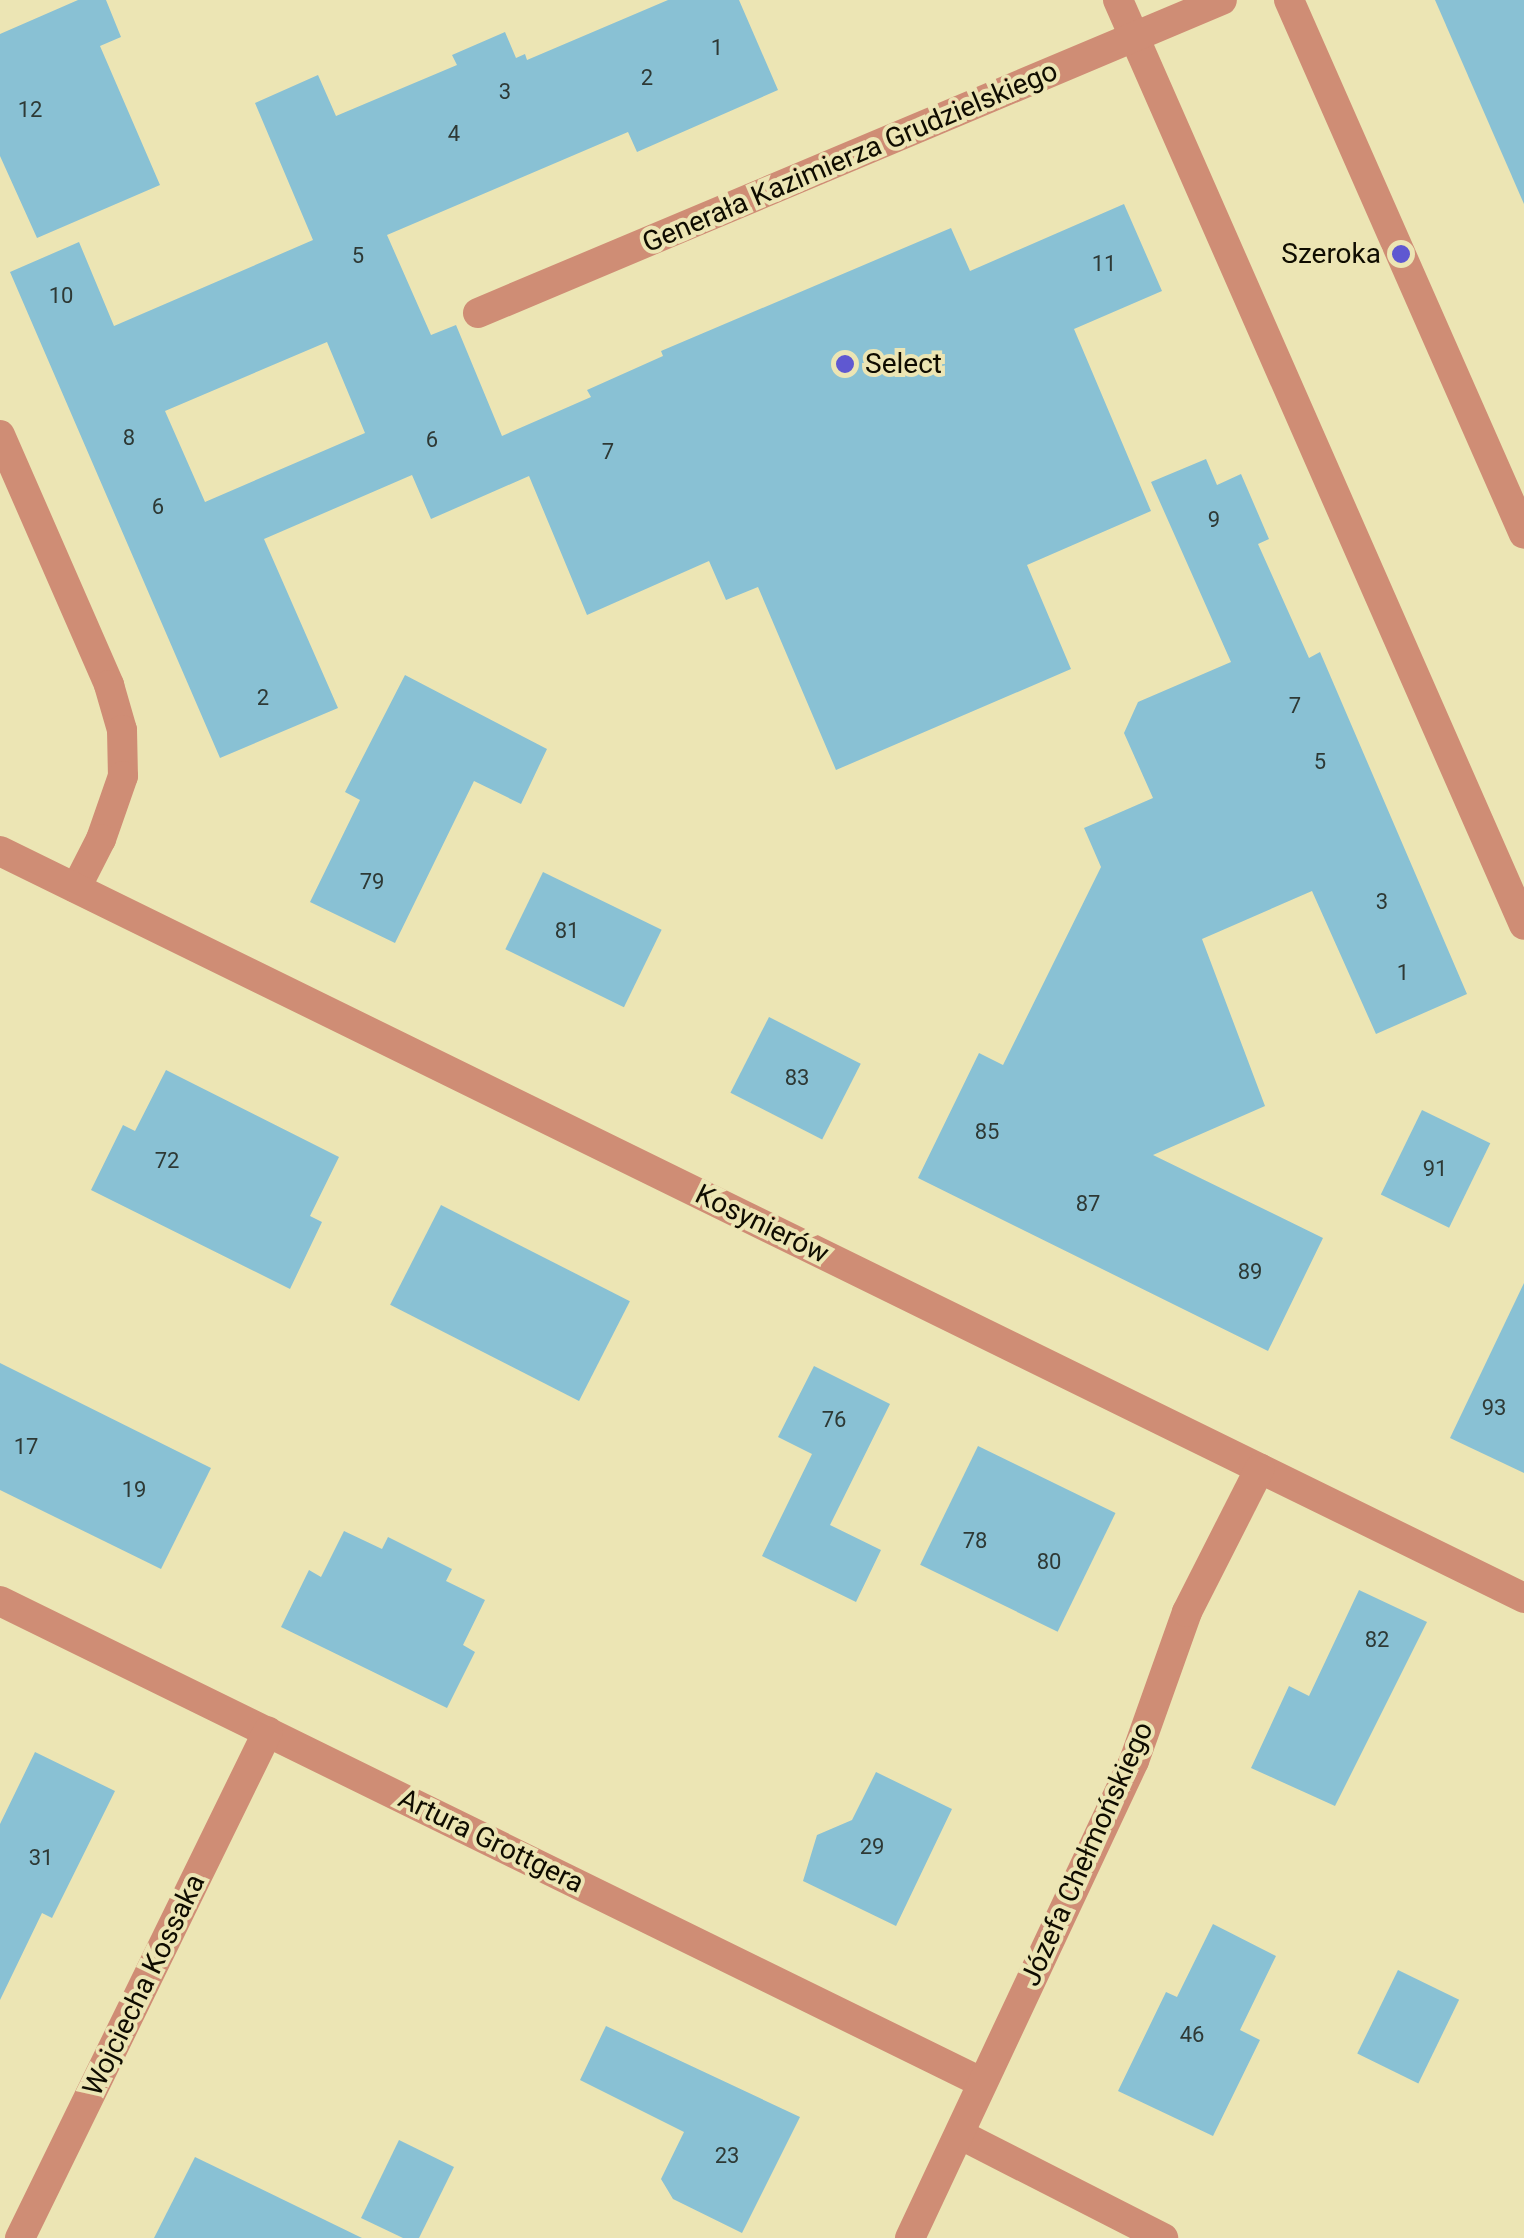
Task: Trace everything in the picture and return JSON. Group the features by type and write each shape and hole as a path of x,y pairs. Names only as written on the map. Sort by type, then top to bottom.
{"street":[{"path":"1118,0 1524,925"},
{"name":"Generała Kazimierza Grudzielskiego","path":"478,313 1222,0"},
{"path":"1289,0 1524,534"},
{"path":"0,436 109,685 122,730 123,776 101,839 76,888"},
{"name":"Kosynierów","path":"0,851 1524,1598"},
{"name":"Józefa Chełmońskiego","path":"910,2238 1134,1761 1187,1612 1260,1468"},
{"name":"Artura Grottgera","path":"0,1601 981,2082"},
{"name":"Wojciecha Kossaka","path":"20,2238 268,1731"},
{"path":"961,2136 1163,2238"}],"building":[{"path":"78,0 106,0 121,37 100,46 160,185 37,238 0,156 0,34"},
{"path":"668,0 739,0 778,90 637,152 628,132 387,235 431,335 456,325 502,436 591,397 587,390 663,356 661,351 951,228 970,271 1124,204 1162,291 1074,329 1151,511 1027,565 1071,669 836,770 758,587 726,600 709,561 587,615 529,476 431,519 412,475 264,539 338,708 220,758 10,272 79,242 114,326 313,240 255,103 318,75 336,116 457,65 452,55 505,32 516,58 525,54 527,60","holes":["327,342 365,433 205,502 165,411"]},
{"path":"1435,0 1524,0 1524,204"},
{"path":"1206,459 1217,485 1241,474 1269,539 1258,544 1309,658 1320,652 1467,994 1376,1034 1312,891 1202,939 1265,1106 1153,1155 1323,1238 1268,1351 918,1178 979,1053 1003,1065 1101,867 1084,828 1153,798 1124,733 1138,702 1231,662 1151,482"},
{"path":"405,675 547,749 521,804 474,781 395,943 310,902 360,800 345,792"},
{"path":"543,872 662,930 624,1007 505,949"},
{"path":"769,1017 861,1064 822,1139 730,1093"},
{"path":"166,1070 339,1157 310,1216 322,1222 290,1289 91,1190 123,1125 135,1131"},
{"path":"1422,1110 1490,1143 1449,1228 1381,1194"},
{"path":"441,1205 630,1301 579,1401 390,1305"},
{"path":"1524,1283 1524,1473 1450,1438"},
{"path":"0,1363 211,1468 161,1569 0,1490"},
{"path":"814,1366 890,1404 830,1525 881,1550 856,1602 762,1556 812,1454 778,1437"},
{"path":"978,1446 1116,1513 1058,1632 920,1565"},
{"path":"344,1531 382,1549 388,1537 452,1569 446,1581 485,1600 463,1645 475,1652 447,1708 281,1627 309,1570 321,1577"},
{"path":"1359,1590 1427,1622 1335,1806 1251,1768 1289,1686 1309,1696"},
{"path":"35,1752 115,1791 52,1918 42,1913 0,2000 0,1824"},
{"path":"876,1772 952,1809 896,1926 803,1881 817,1835 852,1820"},
{"path":"1213,1924 1276,1956 1240,2030 1260,2040 1213,2136 1118,2091 1166,1992 1177,1997"},
{"path":"1398,1970 1459,2000 1418,2083 1357,2054"},
{"path":"606,2026 800,2117 742,2233 673,2199 661,2179 684,2132 580,2080"},
{"path":"399,2140 454,2167 419,2238 403,2238 361,2218"},
{"path":"195,2157 362,2238 154,2238"}],"place":[{"name":"Szeroka","path":"1401,254"},
{"name":"Select","path":"845,364"}]}
